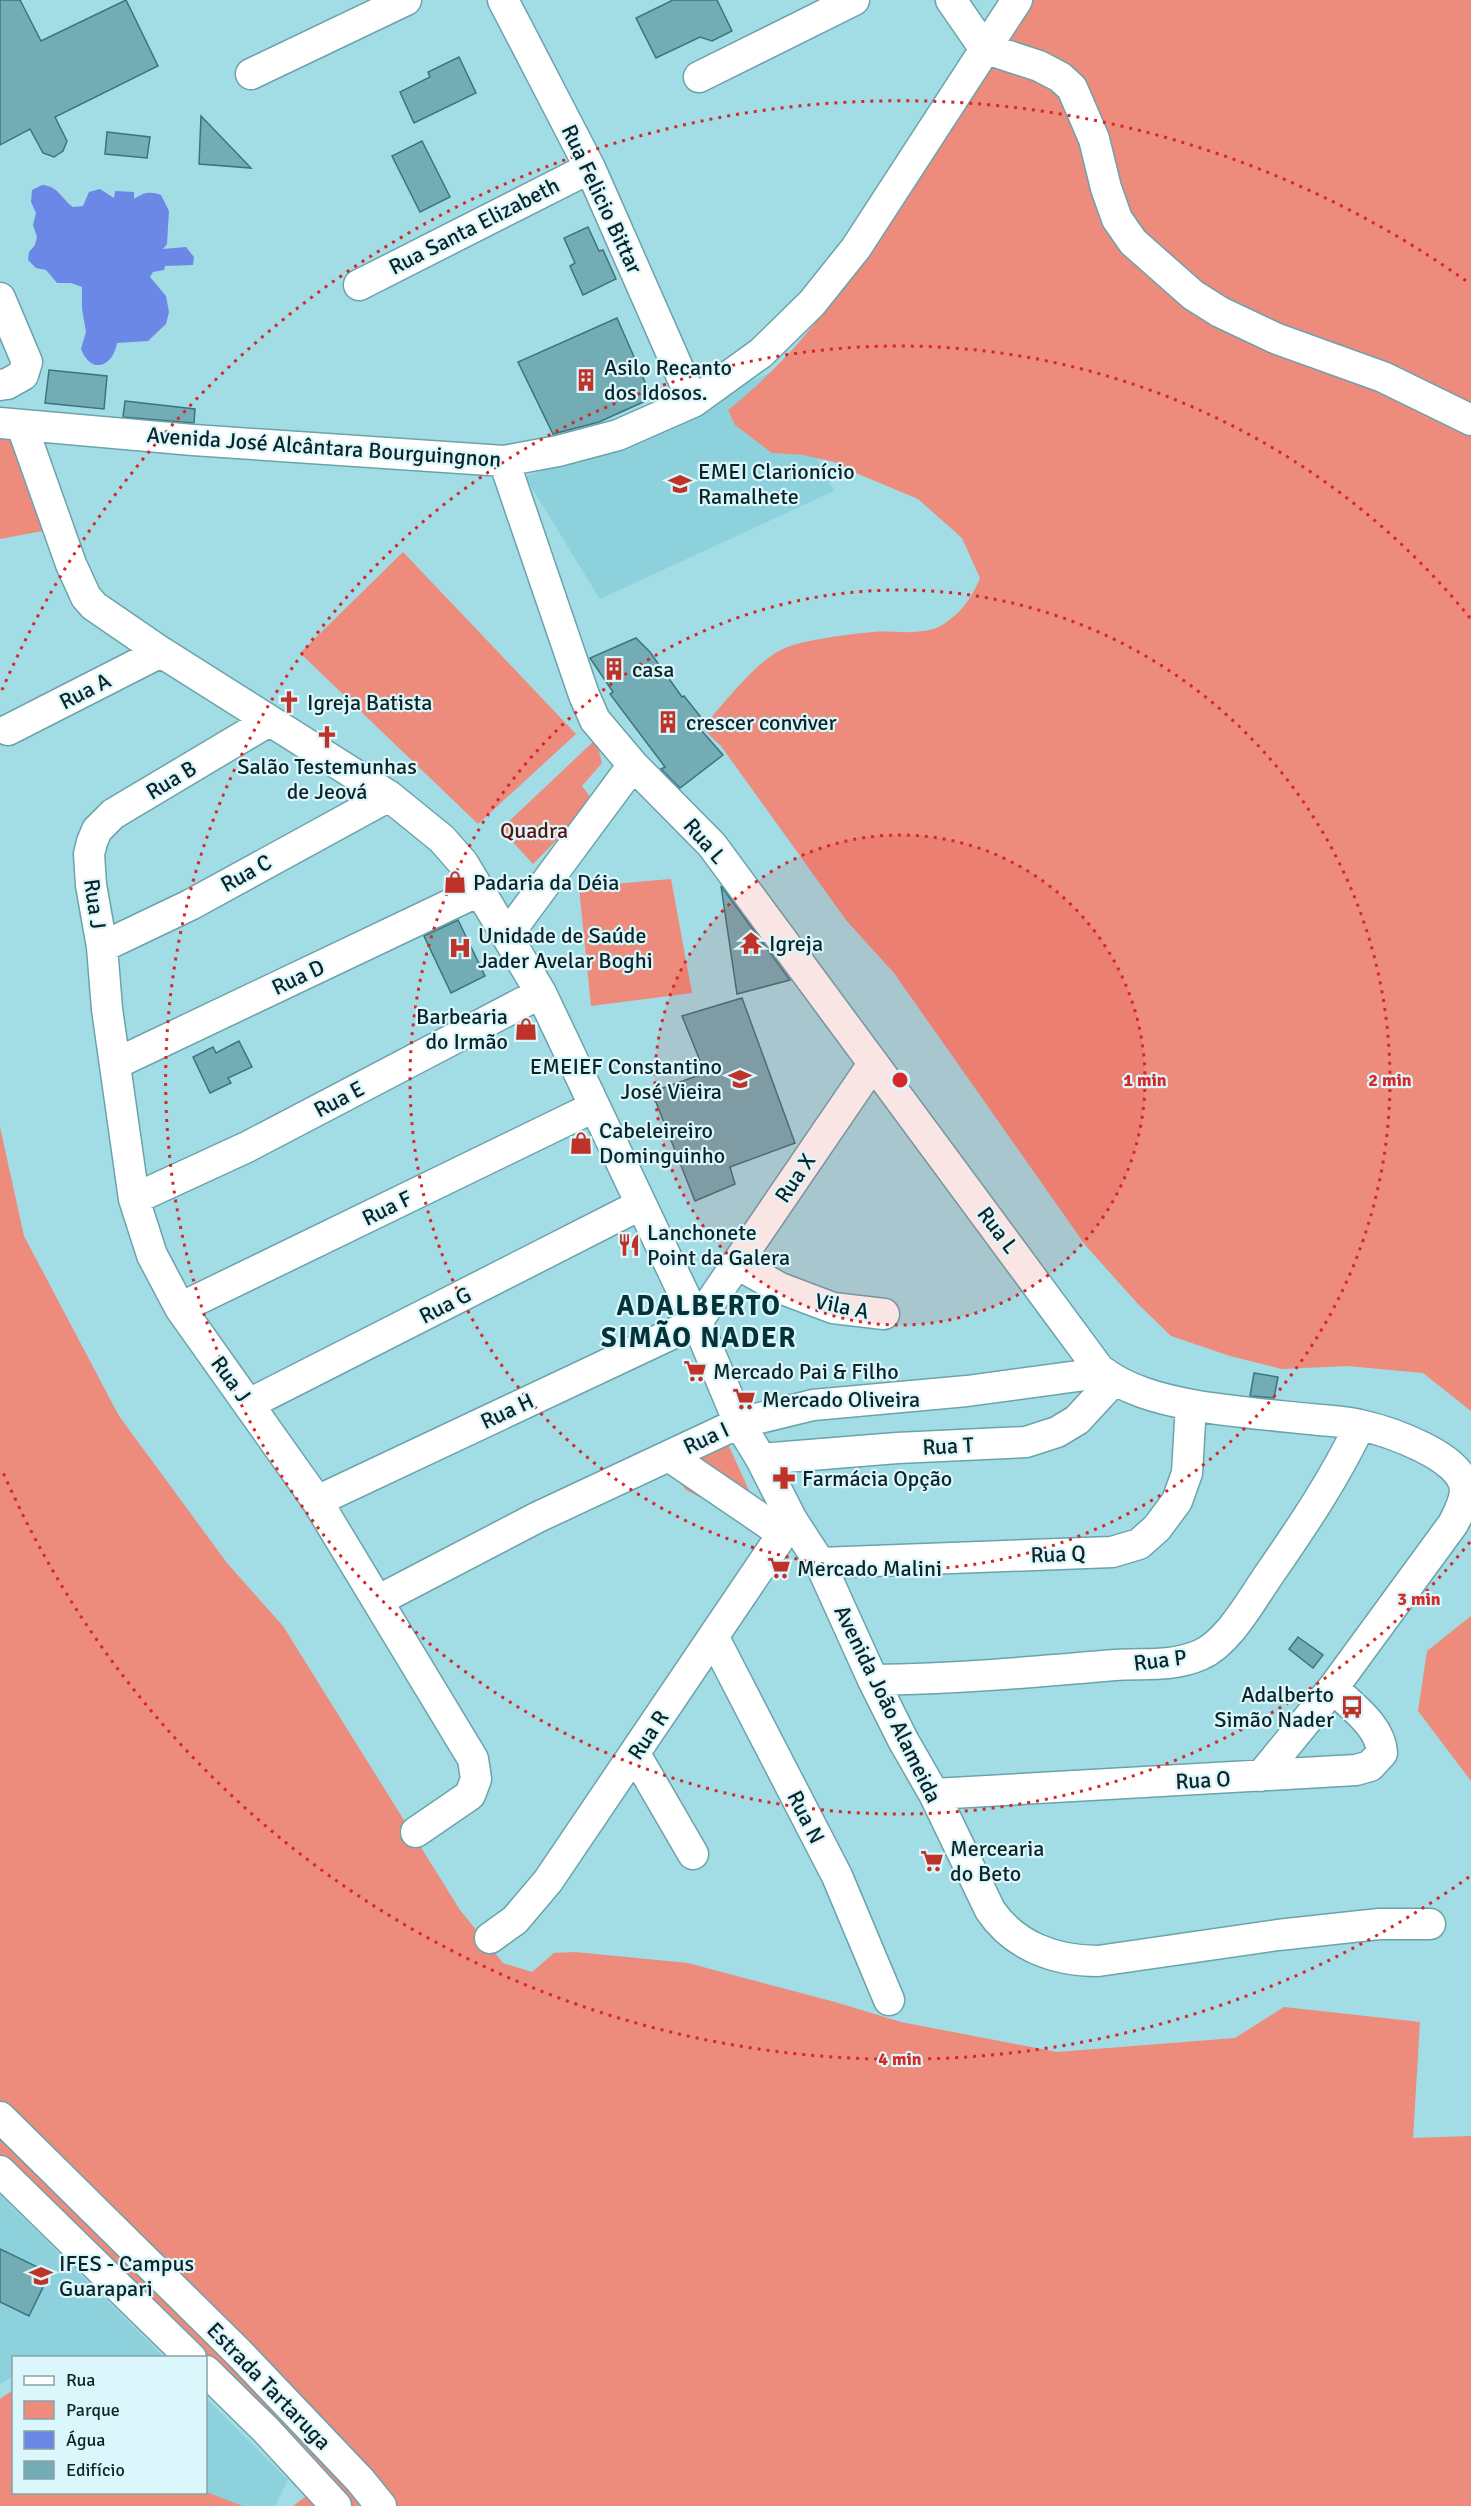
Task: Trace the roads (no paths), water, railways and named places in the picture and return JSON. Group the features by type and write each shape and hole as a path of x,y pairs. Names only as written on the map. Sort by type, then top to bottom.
{"street":[{"path":"250,74 406,0"},
{"name":"Rua Felicio Bittar","path":"503,0 590,168 693,402"},
{"path":"699,77 854,0"},
{"path":"951,0 984,48 1039,66 1060,77 1072,88 1094,139 1106,188 1117,219 1133,242 1193,295 1220,312 1275,338 1383,377 1471,420"},
{"name":"Avenida José Alcântara Bourguingnon","path":"11,425 504,461 558,451 618,435 693,402 761,353 812,303 856,249 1017,0"},
{"name":"Rua Santa Elizabeth","path":"359,285 590,168"},
{"path":"0,298 27,362 23,375 7,384 0,385"},
{"name":"Avenida João Alameida","path":"11,425 56,523 86,597 98,609 161,652 388,796 442,839 463,863 481,890 541,993 640,1205 698,1322 739,1423 761,1459 787,1527 820,1563 873,1680 903,1740 934,1794 990,1910 1001,1926 1012,1936 1053,1956 1080,1961 1098,1961 1278,1935 1379,1924 1430,1924"},
{"name":"Rua L","path":"504,461 584,695 595,720 633,765 712,845 1106,1375"},
{"name":"Rua A","path":"8,730 161,652"},
{"name":"Rua B","path":"89,854 97,830 113,814 269,721"},
{"path":"508,934 633,765"},
{"name":"Rua C","path":"102,947 190,905 388,796"},
{"name":"Rua J","path":"89,854 91,885 102,947 134,1199 152,1255 180,1308 317,1501 379,1600 473,1759 476,1770 474,1789 470,1795 416,1832"},
{"name":"Rua D","path":"116,1064 481,890"},
{"name":"Rua E","path":"134,1199 248,1147 541,993"},
{"name":"Rua X","path":"698,1322 873,1064"},
{"name":"Rua F","path":"180,1308 594,1107"},
{"name":"Rua G","path":"249,1404 640,1205"},
{"name":"Vila A","path":"737,1264 780,1288 833,1308 884,1314"},
{"name":"Rua H","path":"317,1501 698,1322"},
{"path":"1106,1375 1140,1392 1191,1405 1360,1425 1420,1445 1436,1454 1457,1473 1465,1489 1461,1509 1453,1524 1333,1688 1261,1776"},
{"name":"Rua I","path":"379,1600 538,1517 739,1423 813,1405 967,1391 1078,1376 1106,1375"},
{"name":"Rua T","path":"761,1459 897,1448 1026,1442 1057,1432 1077,1420 1106,1375"},
{"name":"Rua Q","path":"820,1563 1112,1552 1131,1548 1157,1528 1177,1501 1187,1473 1191,1405"},
{"name":"Rua P","path":"873,1680 980,1677 1136,1663 1170,1663 1200,1655 1224,1637 1249,1604 1344,1459 1360,1425"},
{"path":"669,1456 787,1527"},
{"name":"Rua R","path":"490,1938 515,1920 534,1900 714,1638 787,1527"},
{"name":"Rua N","path":"714,1638 837,1876 889,2000"},
{"name":"Rua O","path":"934,1794 1356,1770 1370,1766 1382,1753 1382,1746 1372,1726 1333,1688"},
{"path":"635,1754 693,1854"},
{"name":"Estrada Tartaruga","path":"0,2118 239,2353 360,2480 381,2506"},
{"name":"Estrada Tartaruga","path":"0,2171 189,2356"},
{"name":"Estrada Tartaruga","path":"207,2372 266,2430 336,2506"}],"water":[{"path":"42,185 56,190 73,207 83,206 89,192 100,189 114,198 115,191 134,192 134,199 147,193 161,195 169,211 167,244 163,249 186,247 194,257 193,265 165,266 164,270 153,272 150,277 166,296 169,312 166,324 148,341 117,343 111,358 101,365 90,362 81,349 86,332 82,309 82,287 71,283 57,283 46,270 36,268 28,260 29,252 35,245 37,237 33,225 36,213 31,202 32,190"}],"place":[{"name":"Asilo Recanto dos Idosos.","path":"586,380"},
{"name":"EMEI Clarionício Ramalhete","path":"680,484"},
{"name":"casa","path":"614,669"},
{"name":"Igreja Batista","path":"289,702"},
{"name":"crescer conviver","path":"668,722"},
{"name":"Salão Testemunhas de Jeová","path":"327,737"},
{"name":"Padaria da Déia","path":"455,882"},
{"name":"Igreja","path":"751,943"},
{"name":"Unidade de Saúde Jader Avelar Boghi","path":"460,948"},
{"name":"Barbearia do Irmão","path":"526,1029"},
{"name":"EMEIEF Constantino José Vieira","path":"740,1079"},
{"name":"Cabeleireiro Dominguinho","path":"581,1143"},
{"name":"Lanchonete Point da Galera","path":"629,1245"},
{"name":"Mercado Pai & Filho","path":"695,1371"},
{"name":"Mercado Oliveira","path":"744,1399"},
{"name":"Farmácia Opção","path":"784,1478"},
{"name":"Mercado Malini","path":"779,1568"},
{"name":"Adalberto Simão Nader","path":"1352,1707"},
{"name":"Mercearia do Beto","path":"932,1861"},
{"name":"IFES - Campus Guarapari","path":"41,2276"}],"district":[{"name":"ADALBERTO SIMÃO NADER","path":"699,1322"}],"park label":[{"name":"Quadra","path":"534,830"}]}
